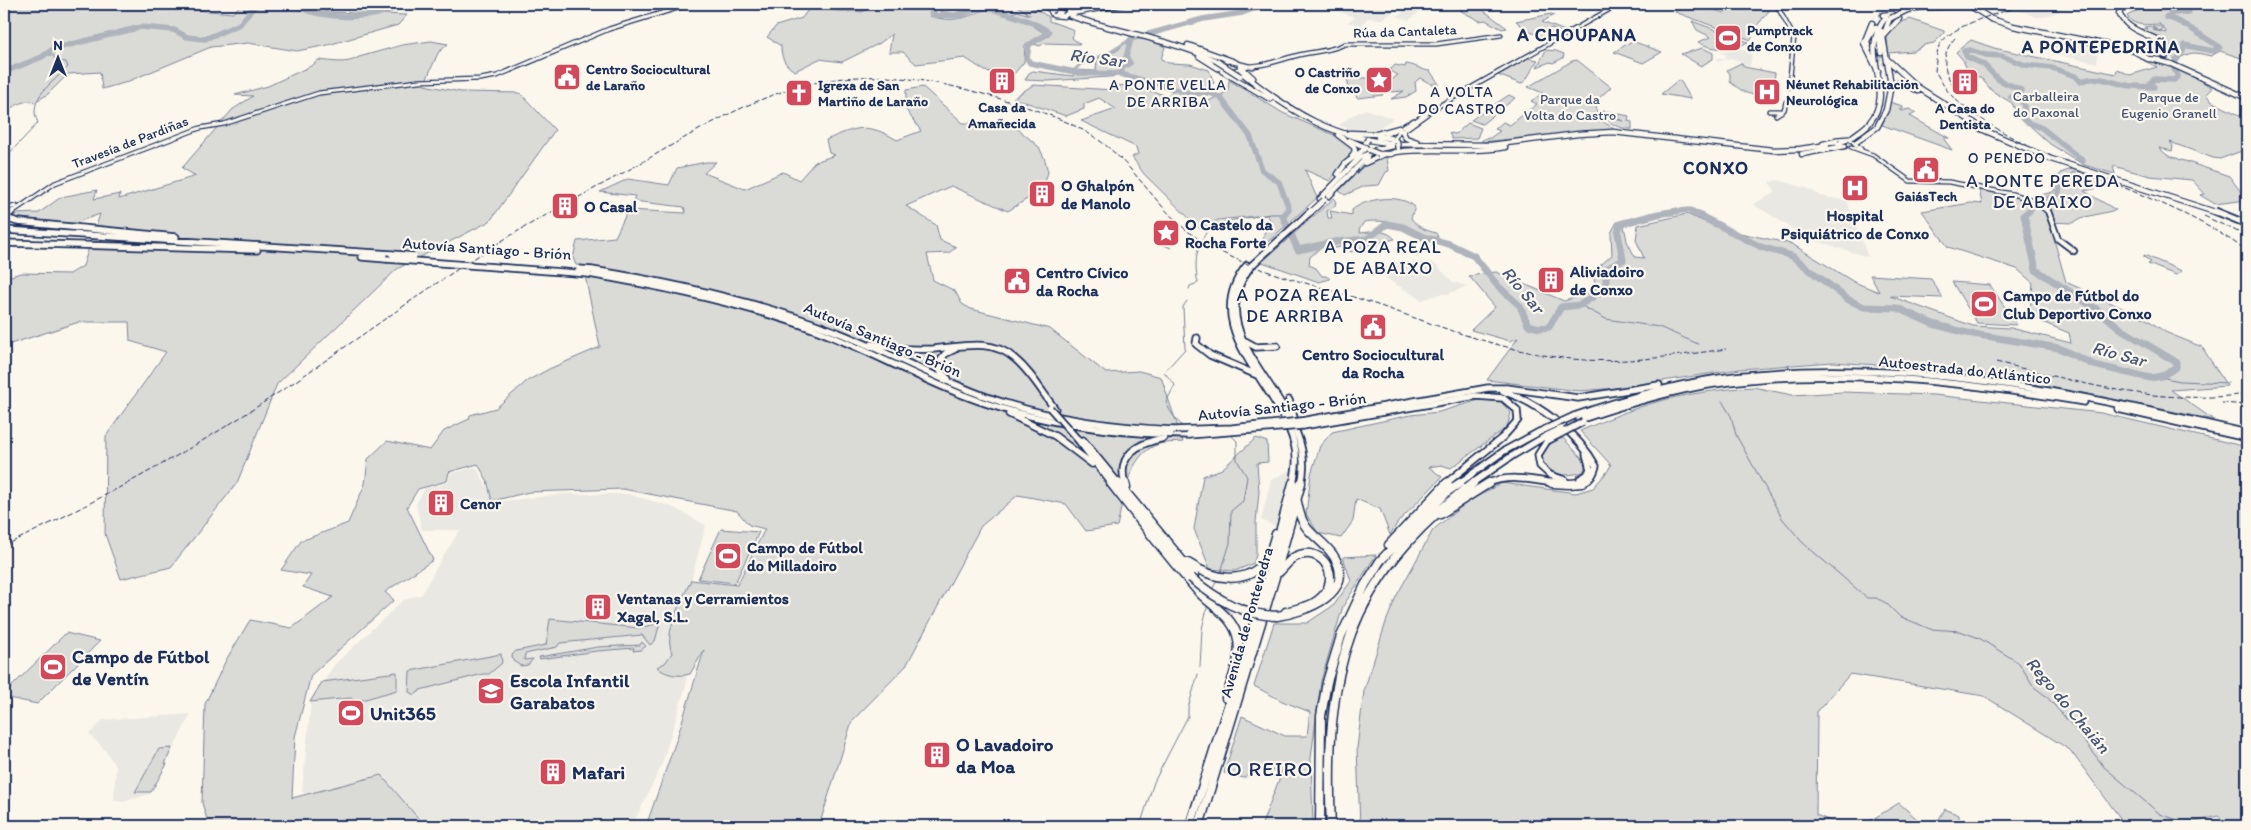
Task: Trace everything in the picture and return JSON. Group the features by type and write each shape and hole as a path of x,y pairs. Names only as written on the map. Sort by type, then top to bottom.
{"highway":[{"path":"1871,52 1867,41 1873,29 1881,22 1898,10 1910,6 1933,4"},
{"path":"1887,18 1920,5 1961,4"},
{"path":"1920,5 1968,5"},
{"path":"1719,148 1782,153 1848,142 1872,128 1878,121 1887,91 1879,38 1887,18 1892,14 1899,18 1899,21"},
{"path":"1884,39 1888,31 1906,16"},
{"path":"1323,198 1343,185 1365,162 1383,152 1408,144 1506,145 1615,134 1748,153 1790,154 1820,152 1874,130 1885,113 1887,91 1884,39 1887,18"},
{"path":"1881,22 1876,32 1874,44 1881,76"},
{"path":"1864,47 1864,33 1872,23"},
{"path":"1859,40 1881,76 1887,91"},
{"path":"1885,54 1895,69 1974,125"},
{"path":"1894,72 1930,99"},
{"path":"1848,142 1873,114 1879,93 1887,91 1895,82 1906,84 2002,140 2062,163 2166,194 2247,223"},
{"path":"1417,142 1406,138 1402,131 1426,114"},
{"path":"1397,151 1483,150 1588,132 1613,132 1746,149 1828,145"},
{"path":"1323,198 1355,151 1354,146 1338,133"},
{"path":"1396,141 1506,145"},
{"path":"1350,159 1368,144"},
{"path":"1291,426 1236,337 1228,314 1229,296 1233,285 1249,266 1323,198 1354,161 1363,155 1413,147 1506,145"},
{"path":"5,231 6,216 255,248"},
{"name":"Autovía Santiago - Brión","path":"5,231 590,272 715,299 775,316 848,343 985,403 1044,420 1082,428 1136,434 1190,435 1233,433 1368,416 1444,401"},
{"path":"4,242 246,251 255,248"},
{"name":"Autovía Santiago - Brión","path":"255,248 392,254 649,279 719,294 770,309 854,339 959,386 1001,402 1050,416 1114,426 1173,430 1302,424 1479,389"},
{"path":"1249,266 1238,286 1234,299 1235,318 1242,337 1291,426"},
{"path":"1242,337 1254,347 1277,346"},
{"path":"1197,338 1196,344 1205,352 1249,370 1260,378"},
{"path":"854,339 900,349 935,349 971,344 994,347 1015,359 1052,408"},
{"path":"959,386 942,374 939,367 940,358 949,351 962,347 990,349 1012,361 1130,495 1173,554 1193,576 1200,593 1227,616 1234,626 1238,640 1238,654 1223,710 1224,718"},
{"name":"Autoestrada do Atlántico","path":"1331,826 1330,735 1335,693 1343,655 1361,610 1380,576 1397,554 1451,499 1509,456 1543,436 1578,419 1656,390 1735,376 1814,372 1890,373 1961,379 2093,400 2247,434"},
{"path":"1479,389 1507,388 1578,398 1735,376"},
{"name":"Autoestrada do Atlántico","path":"1578,419 1662,395 1715,384 1773,378 1868,377 1965,385 2068,400 2154,416 2247,438"},
{"path":"1426,523 1484,485 1494,481 1517,478 1570,485 1587,481 1596,471 1594,460 1588,452 1535,405 1522,397 1506,391 1479,389"},
{"path":"1444,401 1478,393 1494,392 1521,400 1585,452 1591,464 1588,475 1579,480 1568,481 1558,479 1541,469 1536,459 1543,436 1578,419"},
{"path":"1380,561 1408,521 1470,462 1510,430 1518,420 1517,410 1503,398 1495,396 1469,397 1444,401"},
{"path":"1289,400 1298,430 1297,434"},
{"path":"985,403 1055,436 1085,457 1104,474"},
{"name":"Avenida de Pontevedra","path":"1199,826 1275,577 1303,477 1304,462 1297,434 1291,426"},
{"name":"Avenida de Pontevedra","path":"1190,826 1263,596 1292,491 1297,463 1291,426"},
{"path":"1130,495 1122,472 1126,458 1131,451 1149,440 1179,435"},
{"name":"Autoestrada do Atlántico","path":"1320,826 1321,716 1327,682 1341,636 1353,608 1380,561 1448,491 1504,451 1543,436"},
{"path":"1081,440 1104,474 1173,554 1215,598 1229,606 1258,616 1300,613 1317,606 1332,592 1338,580 1339,569 1336,561 1305,526 1296,500"},
{"path":"1193,576 1235,578 1250,574 1261,566 1268,557 1276,534 1281,531"},
{"path":"1275,577 1292,557 1306,555 1320,558 1325,562 1333,576 1332,584 1322,596 1306,606 1276,614"}],"main road":[{"path":"1034,4 1119,29"},
{"path":"1039,4 1101,24 1208,51 1240,68 1271,98 1294,114 1338,133 1368,144 1383,152 1397,151 1396,141 1382,137 1368,144 1338,133 1328,127"},
{"path":"1044,4 1061,12 1080,14 1119,29"},
{"path":"1080,14 1123,4"},
{"path":"2135,4 2121,10 2119,13 2120,18 2160,41 2164,45 2166,56"},
{"path":"1968,5 1981,5 1985,13 1992,18"},
{"path":"1968,5 2006,24 2142,54 2180,67 2247,97"},
{"path":"1168,41 1240,68"},
{"path":"1168,41 1188,50 1290,109 1328,127 1362,140 1408,144"},
{"path":"2142,54 2164,48"},
{"path":"2154,51 2166,56 2180,67"},
{"path":"2156,60 2166,56"},
{"path":"1338,133 1370,134 1399,128"}],"street":[{"name":"Travesía de Pardiñas","path":"22,204 63,179 204,127 224,124 315,93 419,81 480,79 506,73 612,28 691,4"},
{"path":"1382,137 1619,4"},
{"path":"1776,4 1794,37 1788,87"},
{"name":"Rúa da Cantaleta","path":"1240,68 1264,66 1299,54 1332,50 1345,44 1436,44 1501,35"},
{"path":"1223,61 1240,68 1232,72 1220,69 1218,64 1223,61"},
{"path":"1769,111 1781,112 1785,109 1786,102"},
{"path":"1781,112 1784,118"},
{"path":"1396,141 1397,132 1405,125"},
{"path":"1848,142 1910,181 1949,182 2024,197 2038,203 2048,211 2058,239 2074,251"},
{"path":"4,210 22,204"},
{"path":"6,216 22,204"}],"shaded area":[{"path":"1355,4 1434,4 1409,20 1397,16 1404,12 1397,9 1383,19 1368,18 1361,26 1348,22 1355,17 1342,13"},
{"path":"2024,4 2076,4 2044,17 2036,17 2014,8"},
{"path":"2055,37 2062,39 2062,42 2097,46 2097,63 2053,54"},
{"path":"1743,49 1752,54 1750,66 1743,66 1742,62 1731,58 1717,62 1717,58 1726,58 1726,55 1720,51"},
{"path":"570,68 583,72 580,81 553,86"},
{"path":"1366,109 1393,119 1380,127 1383,129 1373,131 1353,131 1339,125 1351,116"},
{"path":"1778,180 1807,188 1821,196 1847,201 1868,257 1807,238 1753,204 1776,192 1769,182"},
{"path":"1430,262 1436,265 1453,282 1467,286 1448,294 1440,294 1422,300 1384,277 1393,266 1386,263"},
{"path":"476,467 495,502 564,494 627,494 670,506 706,525 689,588 686,686 661,767 632,826 386,826 383,818 302,792 311,700 335,664 402,601 422,594 460,530 422,530 416,504 425,488 448,483 450,474"},
{"path":"1292,469 1293,478 1277,527 1261,520 1271,480"},
{"path":"191,714 150,794 123,802 114,800 116,767 105,750 89,734 103,720"}],"green space":[{"path":"4,4 70,4 112,7 123,4 148,4 154,9 173,8 233,13 241,4 295,4 297,6 319,8 328,12 407,15 398,25 328,45 297,51 248,43 211,47 124,83 102,89 100,72 68,74 48,94 34,103 32,101 23,102 4,110"},
{"path":"878,4 930,4 930,16 946,19 965,17 986,9 1026,21 1044,33 1025,45 1024,62 1013,75 985,71 965,58 916,64 903,52 889,52 892,34 880,43 842,62 819,59 795,71 784,60 781,46 767,37 776,26 802,18 810,7 862,12"},
{"path":"1007,4 1027,4 1049,17 1049,21 1072,29 1074,31 1072,38 1080,44 1044,43 1040,46 1034,44 1048,36 1050,32 1028,19 1010,14 1017,11 1030,15 1019,7"},
{"path":"1461,4 1475,4 1507,28 1502,29 1485,20 1480,21 1461,11"},
{"path":"1683,4 1697,4 1724,13 1731,4 1772,4 1773,6 1755,28 1751,40 1675,12"},
{"path":"2149,4 2247,4 2247,60 2220,51 2211,56 2196,53 2176,60 2168,54 2171,47 2168,43 2140,29 2148,29 2144,27 2150,26 2157,31 2167,33 2162,26 2162,30 2159,31 2152,26 2161,26 2160,24 2138,24 2127,16"},
{"path":"1554,15 1542,22 1565,31 1562,33 1551,28 1548,30 1551,32 1546,39 1528,31 1516,21"},
{"path":"1910,19 1944,31 1944,33 1934,43 1924,45 1914,51 1888,53 1887,35 1897,24"},
{"path":"1692,21 1748,42 1730,48 1716,48 1704,45 1698,42 1711,37 1697,30"},
{"path":"1130,37 1152,41 1165,47 1161,59 1168,63 1190,64 1209,70 1214,83 1193,90 1184,98 1205,103 1228,91 1229,80 1283,113 1341,138 1350,144 1353,149 1330,181 1305,170 1317,198 1263,246 1264,233 1272,222 1267,215 1218,220 1200,229 1144,174 1132,157 1138,154 1136,147 1081,121 1116,109 1099,98 1084,104 1084,109 1066,116 1013,98 1033,85 1114,90 1116,86 1130,85 1168,96 1173,90 1124,76 1048,81 1025,80 1029,73 1033,71 1073,76 1075,70 1096,71 1097,59 1118,50"},
{"path":"1971,40 1994,48 2116,74 2117,69 2130,75 2157,67 2143,60 2152,61 2177,69 2208,85 2212,88 2206,94 2211,101 2247,119 2247,149 2220,159 2170,142 2173,146 2172,151 2159,148 2167,155 2229,176 2247,200 2215,204 2200,195 2205,194 2192,180 2150,176 2113,166 2115,174 2084,165 2050,144 2017,114 2012,103 1992,91 1982,79 1968,72 1963,60 1956,52"},
{"path":"431,41 448,44 438,53 424,85 461,92 520,93 555,130 490,221 397,269 277,384 237,483 171,567 121,579 105,534 106,436 166,352 130,341 129,322 79,322 4,346 4,278 21,273 70,274 83,266 100,214 75,223 14,217 16,214 39,213 61,197 97,190 94,199 120,194 119,199 196,176 182,168 232,110 253,96 235,95 268,86 313,65 318,60 350,61 402,45"},
{"path":"1632,41 1662,52 1643,63 1614,52"},
{"path":"1703,48 1713,53 1713,59 1701,66 1681,54"},
{"path":"1546,50 1564,54 1563,58 1537,67"},
{"path":"1528,58 1538,60 1521,84 1498,75"},
{"name":"Parque da Volta do Castro","path":"1577,60 1611,87 1597,100 1596,107 1600,119 1615,130 1481,142 1483,139 1490,138 1500,131 1495,129 1503,122 1510,125 1537,104 1531,101 1543,93 1528,87 1572,61"},
{"path":"1741,63 1744,67 1775,73 1774,82 1762,88 1762,91 1754,94 1742,90 1730,82 1730,74 1727,70"},
{"path":"1406,64 1430,71 1439,84 1431,84 1420,78 1415,82 1416,91 1406,97 1391,99 1404,91 1392,92 1383,87 1398,75 1389,71 1395,65 1405,67"},
{"path":"1347,78 1373,78 1383,95 1358,98 1349,89"},
{"path":"1678,80 1681,82 1691,99 1661,94"},
{"path":"923,87 963,123 1009,123 1018,129 1039,147 1048,172 1043,189 1008,211 951,186 906,206 936,225 940,240 956,247 949,253 927,254 933,280 955,291 962,304 971,309 1050,329 1106,373 1139,371 1161,377 1183,442 1159,444 1148,449 1140,457 1133,467 1125,491 1117,526 1086,531 1066,504 1018,495 981,526 906,666 852,721 819,826 646,826 677,738 704,650 690,674 672,675 657,667 665,663 672,653 670,635 675,616 691,580 737,585 765,529 749,525 737,511 623,489 529,492 492,501 487,480 478,464 449,472 447,481 418,489 407,507 433,560 385,592 394,600 311,675 295,737 292,798 381,775 425,826 209,826 202,803 205,704 226,660 250,620 292,628 333,597 303,587 311,575 281,570 301,541 348,523 365,484 368,459 387,441 430,450 444,431 469,419 470,415 496,408 527,381 549,369 600,347 583,266 576,265 573,258 577,241 615,237 628,210 686,213 684,207 633,201 635,196 600,192 628,179 669,185 677,168 706,162 716,162 704,173 745,189 783,172 799,180 815,162 835,155 829,153 826,140 862,128 887,134 897,140 921,131 906,110 906,90"},
{"name":"Parque da Volta do Castro","path":"1509,95 1515,98 1482,124 1471,120"},
{"path":"1889,102 1903,106 1903,109 1899,109 1901,111 1909,109 1916,113 1910,116 1949,138 1943,138 1952,150 1882,125 1889,109"},
{"path":"1603,111 1614,113 1614,119 1624,121 1618,119 1619,114 1629,116 1628,121 1632,122 1632,129 1614,125 1604,116"},
{"name":"Parque da Volta do Castro","path":"1468,123 1481,128 1477,138 1452,139 1449,133 1456,134"},
{"path":"1380,157 1387,158 1389,171 1386,172 1379,185 1365,186 1345,195 1339,191 1364,166"},
{"path":"2072,169 2113,185 2084,191 2116,210 2081,218 2073,223 2049,222 2066,282 2148,320 2165,332 2202,347 2227,386 2171,390 2214,420 2089,394 1953,370 1833,362 1740,369 1617,388 1579,391 1487,380 1518,338 1510,341 1471,330 1495,307 1469,276 1496,272 1564,301 1596,291 1593,272 1612,255 1611,233 1617,222 1624,226 1627,241 1635,257 1644,258 1636,240 1638,225 1687,214 1721,229 1792,244 1854,282 1879,292 1870,275 1931,279 1943,298 1890,296 1973,326 2011,328 2071,343 2069,333 2042,322 2030,310 2033,283 2017,269 1948,247 1922,211 1971,203 1982,204 1979,189 2025,199 2053,192 2058,184 2055,179 2060,173"},
{"path":"1334,198 1336,200 1335,206 1327,211 1328,218 1332,218 1330,211 1352,215 1352,210 1374,200 1392,199 1409,203 1415,207 1411,218 1416,224 1436,233 1438,237 1424,235 1388,222 1364,222 1359,230 1360,233 1383,232 1395,239 1381,242 1377,246 1368,245 1351,252 1344,246 1332,249 1329,246 1320,248 1310,257 1309,265 1316,268 1322,276 1330,279 1319,282 1262,262"},
{"path":"2144,255 2182,271 2176,275 2148,264 2151,262"},
{"name":"Campo de Fútbol do Club Deportivo Conxo","path":"1952,282 1990,285 2017,325 1977,323"},
{"path":"1753,387 1792,395 1843,392 1934,395 2101,413 2247,447 2247,826 2230,826 2218,816 2180,826 2126,826 2070,750 1984,696 1850,674 1817,712 1816,815 1843,826 1360,826 1357,748 1364,691 1396,597 1433,530 1467,502 1502,483 1576,493 1593,488 1611,465 1580,431 1648,404 1702,392"},
{"path":"1479,400 1500,401 1511,413 1507,427 1451,468 1441,465 1429,467 1442,477 1398,522 1390,535 1380,509 1356,499 1353,521 1341,538 1318,533 1306,514 1311,474 1320,446 1332,432 1410,415 1439,412"},
{"path":"1256,438 1267,442 1268,462 1257,463 1259,492 1254,563 1235,571 1210,569 1194,529 1203,476 1222,469"},
{"path":"1563,438 1586,465 1583,472 1571,475 1559,474 1544,465 1541,459 1546,448"},
{"name":"Campo de Fútbol do Milladoiro","path":"721,529 759,532 735,583 698,579"},
{"path":"1376,555 1343,606 1321,681 1311,758 1313,826 1261,826 1282,772 1259,769 1244,778 1224,773 1242,716 1285,736 1307,736 1310,712 1282,701 1254,686 1274,623 1307,623 1334,605 1351,581 1343,557"},
{"path":"550,619 639,628 660,623 655,641 650,645 642,635 560,643 557,647 525,654 524,660 533,659 528,665 521,666 513,661 512,655 516,651 546,645"},
{"name":"Campo de Fútbol de Ventín","path":"66,633 100,641 37,704 4,697 4,694"},
{"path":"642,642 646,646 641,650 633,651 634,648 540,659 539,657 598,647 640,645"},
{"path":"501,654 502,663 489,674 420,690 414,695 409,692 410,671"},
{"path":"397,672 397,690 355,702 351,698 310,702 322,682"},
{"path":"172,748 165,764 167,764 151,792 135,792 159,749"},
{"path":"1899,803 1917,819 1931,826 1865,826 1868,822"},
{"path":"1945,809 1959,815 1959,826 1935,826"}],"waterway":[{"name":"Río Sar","path":"4,72 42,57 53,49 141,27 174,30 187,37 205,39 240,24 256,4"},
{"name":"Río Sar","path":"292,4 310,12 331,16 377,14 409,4"},
{"name":"Río Sar","path":"807,4 849,10 873,4"},
{"name":"Río Sar","path":"859,4 864,9"},
{"name":"Río Sar","path":"934,4 934,15 959,16 980,7 985,7 1042,27 1049,32 1029,45 1027,58 1030,63 1080,73 1120,74"},
{"name":"Río Sar","path":"939,4 941,12 954,14 977,8"},
{"path":"1120,74 1122,72 1120,69 1130,63 1126,57 1131,39 1203,19 1242,13 1267,4"},
{"path":"1901,4 1905,9"},
{"name":"Río Sar","path":"2176,61 2183,51 2184,45 2213,51 2220,47 2187,26 2166,17 2173,13 2188,12 2181,9 2191,4"},
{"name":"Río Sar","path":"2214,4 2222,4"},
{"path":"1072,72 1081,64 1109,53 1131,39"},
{"name":"Río Sar","path":"2083,161 2042,128 2027,122 2020,116 2025,113 2023,102 2011,97 2021,95 2021,90 1999,80 1983,64 1967,57 1964,51 1970,50 1986,55 2002,56 2025,65 2052,68 2075,76 2080,82 2103,79 2129,86 2154,87 2150,83 2154,79 2174,80 2178,76 2174,69"},
{"path":"4,159 38,123 35,114 38,99 49,85 68,67 66,62 56,61 53,55 48,55"},
{"name":"Río Sar","path":"1120,74 1193,94 1209,93 1220,97 1250,136 1262,170 1279,182 1289,209 1286,213"},
{"name":"Río Sar","path":"2028,212 2037,202 2058,195 2061,184 2074,174"},
{"name":"Río Sar","path":"1668,213 1688,210 1693,213"},
{"name":"Río Sar","path":"1287,211 1283,216 1298,250 1335,242 1367,239 1387,224 1403,227 1423,237 1449,244 1474,256 1497,285 1520,306 1528,325 1540,328 1549,327 1561,307 1580,305 1606,288 1606,269 1623,260 1618,233 1620,224 1677,211"},
{"name":"Río Sar","path":"1691,211 1761,247 1792,256 1847,299 1864,307 1897,308 1933,324 1967,333 2059,348 2094,365 2150,378 2162,376 2176,367 2176,362 2121,329 2098,310 2036,270 2024,215 2028,212"},
{"path":"1189,289 1190,286 1198,283 1196,258 1204,235 1216,223 1270,214 1285,214"},
{"path":"1160,243 1171,248"},
{"path":"1184,428 1169,409 1166,402 1175,385 1164,372 1185,349 1183,307 1187,301"},
{"name":"Rego do Chaián","path":"1580,305 1606,319 1659,327 1698,344"},
{"path":"2160,377 2180,381 2228,383"},
{"name":"Rego do Chaián","path":"1722,401 1731,416 1736,435 1782,518 1802,542 1867,598 1876,598 1886,603 1899,616 1930,629 1960,631 1979,638 2019,663 2034,687 2046,696 2077,731 2104,767 2160,814 2195,826"},
{"path":"1221,572 1230,543 1231,511 1243,501 1247,477 1237,460 1237,441 1230,434"},
{"path":"1212,590 1217,580"},
{"path":"1200,667 1202,629 1208,604"},
{"path":"1140,826 1154,782 1188,716 1188,708 1198,674"}],"tunnel":[{"path":"1872,53 1894,72"},
{"path":"1849,142 1855,139"}],"railway":[{"path":"2027,4 1968,24 1947,36 1940,44 1935,71 1949,93 1958,102 1986,122 2008,135 2068,164 2190,217 2247,251"},
{"path":"1955,38 1950,44 1945,57 1948,76 1955,89"},
{"path":"4,546 124,485 212,435 272,397 498,243 696,131 745,106 771,96 797,87 848,78 872,77 920,80 1014,103 1064,121 1088,133 1109,148 1133,172 1166,211 1191,234 1239,261 1487,342 1543,355 1610,361 1726,349"},
{"path":"2204,216 2247,236"},
{"path":"1996,362 2090,385 2151,395 2214,397 2247,394"},
{"path":"2222,403 2247,405"}],"place":[{"name":"Pumptrack de Conxo","path":"1728,38"},
{"name":"Centro Sociocultural de Laraño","path":"567,77"},
{"name":"O Castriño de Conxo","path":"1379,80"},
{"name":"Casa da Amañecida","path":"1002,81"},
{"name":"A Casa do Dentista","path":"1965,82"},
{"name":"Néunet Rehabilitación Neurológica","path":"1767,92"},
{"name":"Igrexa de San Martiño de Laraño","path":"799,93"},
{"name":"GaiásTech","path":"1926,170"},
{"name":"Hospital Psiquiátrico de Conxo","path":"1855,188"},
{"name":"O Ghalpón de Manolo","path":"1042,194"},
{"name":"O Casal","path":"565,206"},
{"name":"O Castelo da Rocha Forte","path":"1166,233"},
{"name":"Aliviadoiro de Conxo","path":"1551,280"},
{"name":"Centro Cívico da Rocha","path":"1017,281"},
{"name":"Campo de Fútbol do Club Deportivo Conxo","path":"1984,304"},
{"name":"Centro Sociocultural da Rocha","path":"1373,327"},
{"name":"Cenor","path":"441,503"},
{"name":"Campo de Fútbol do Milladoiro","path":"728,556"},
{"name":"Ventanas y Cerramientos Xagal, S.L.","path":"598,607"},
{"name":"Campo de Fútbol de Ventín","path":"53,667"},
{"name":"Escola Infantil Garabatos","path":"491,691"},
{"name":"Unit365","path":"351,713"},
{"name":"O Lavadoiro da Moa","path":"937,755"},
{"name":"Mafari","path":"553,772"}],"district":[{"name":"A CHOUPANA","path":"1577,35"},
{"name":"A PONTEPEDRIÑA","path":"2101,47"},
{"name":"A PONTE VELLA DE ARRIBA","path":"1168,94"},
{"name":"A VOLTA DO CASTRO","path":"1462,100"},
{"name":"O PENEDO","path":"2007,158"},
{"name":"CONXO","path":"1716,168"},
{"name":"A PONTE PEREDA DE ABAIXO","path":"2043,191"},
{"name":"A POZA REAL DE ABAIXO","path":"1383,257"},
{"name":"A POZA REAL DE ARRIBA","path":"1295,305"},
{"name":"O REIRO","path":"1270,769"}],"park label":[{"name":"Carballeira do Paxonal","path":"2046,104"},
{"name":"Parque de Eugenio Granell","path":"2169,105"}]}
